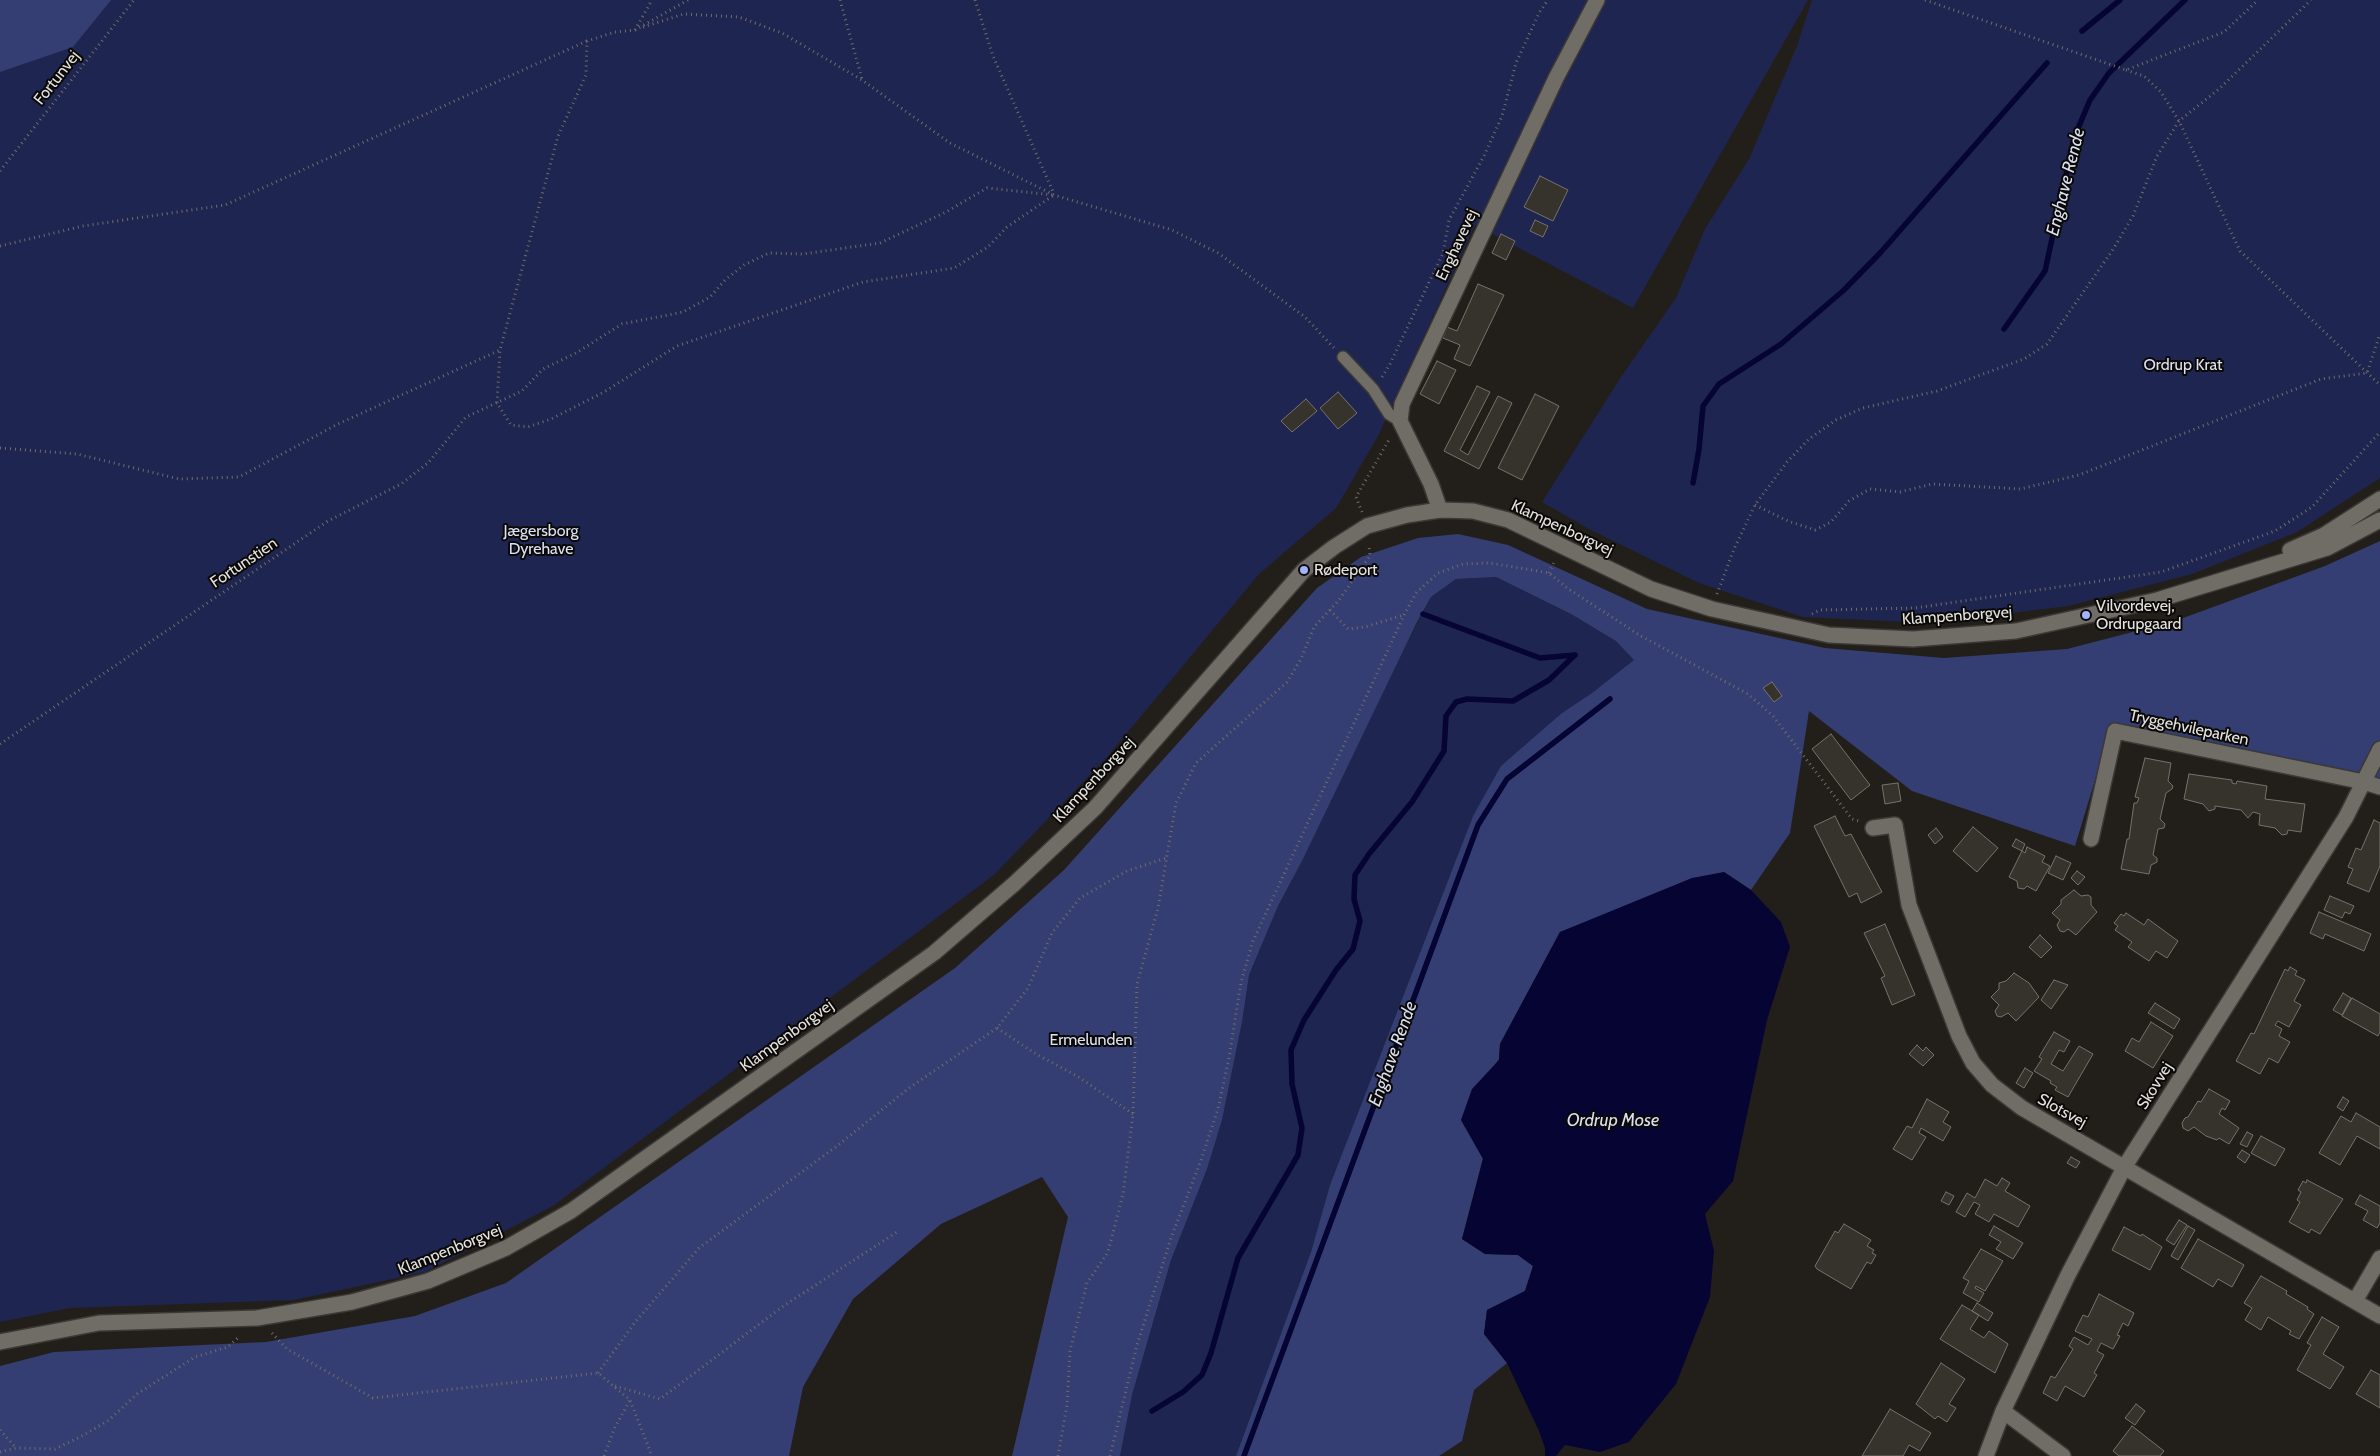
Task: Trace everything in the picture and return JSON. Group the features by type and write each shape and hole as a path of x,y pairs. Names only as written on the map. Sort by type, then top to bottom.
{"street":[{"name":"Enghavevej","path":"1400,421 1402,404 1556,78 1597,0"},
{"path":"1400,421 1431,484 1440,510"},
{"name":"Klampenborgvej","path":"2236,574 2324,536 2380,499"},
{"name":"Klampenborgvej","path":"0,1342 99,1323 257,1318 352,1302 428,1281 506,1248 563,1216 934,953 1014,884 1095,808 1304,570 1334,547 1367,526 1407,515 1440,510 1473,511 1508,520 1651,589 1712,609 1829,635 1913,639 2016,631 2157,600 2236,574 2327,548 2380,520"},
{"name":"Tryggehvileparken","path":"2091,839 2116,731 2364,782"},
{"name":"Skovvej","path":"1986,1456 2003,1411 2068,1275 2125,1166 2346,817 2380,749"},
{"path":"2364,782 2380,787"},
{"name":"Slotsvej","path":"1873,828 1895,825 1910,906 1960,1036 1973,1064 1992,1085 2022,1108 2125,1166 2380,1316"},
{"path":"2355,1301 2380,1258"},
{"path":"2003,1411 2063,1456"}],"lane":[{"path":"1343,357 1373,389 1389,414 1400,421"}],"path":[{"name":"Fortunvej","path":"0,171 134,0"},
{"path":"635,30 652,0"},
{"path":"635,30 688,0"},
{"path":"840,0 862,80"},
{"path":"975,0 993,56 1054,195"},
{"path":"1373,389 1390,366 1444,253 1449,220 1485,154 1502,116 1516,63 1539,13 1548,0"},
{"path":"1925,0 2144,76 2160,92 2179,121 2240,250 2380,385"},
{"path":"2125,70 2224,32 2258,0"},
{"path":"1712,609 1734,549 1755,505 1787,462 1808,439 1836,420 1863,408 1954,384 2024,359 2047,344 2112,251 2133,216 2157,156 2179,121 2219,89 2311,0"},
{"path":"0,246 83,226 224,205 587,41 615,32 635,30 684,14 739,17 782,33 862,80 950,143 1054,195 1172,230 1218,253 1305,317 1343,357"},
{"path":"587,41 586,74 558,136 500,350 497,403 511,426 528,427 551,419 604,392 676,346 863,282 954,268 988,248 1008,227 1054,195"},
{"name":"Fortunstien","path":"0,744 328,521 401,484 428,463 466,417 522,391 543,369 576,353 622,324 683,312 710,297 725,280 744,265 769,253 803,254 880,243 946,212 987,188 1054,195"},
{"path":"2367,373 2380,334"},
{"path":"0,448 78,454 179,479 240,476 338,424 500,350"},
{"path":"1755,505 1788,521 1815,530 1831,522 1849,501 1870,489 1900,492 1932,484 2020,489 2079,475 2321,379 2367,373"},
{"path":"1058,1456 1067,1405 1070,1351 1088,1283 1108,1252 1123,1194 1133,1114 1137,984 1158,908 1176,803 1196,763 1287,682 1301,659 1314,627 1330,610 1370,556 1367,526 1356,497 1400,421"},
{"path":"1787,626 1820,610 1916,608 2161,572 2275,532 2312,507 2380,432"},
{"path":"1110,1456 1137,1345 1171,1238 1200,1163 1218,1108 1229,1058 1241,982 1253,941 1404,615 1416,593 1438,573 1463,564 1490,563 1549,573 1567,588 1641,636 1748,694 1773,716 1852,818 1873,828"},
{"path":"1330,610 1348,629 1365,627 1404,615"},
{"path":"598,1373 636,1321 699,1248 837,1146 909,1088 997,1028 1028,988 1052,933 1080,898 1127,872 1166,858"},
{"path":"997,1028 1036,1054 1076,1076 1133,1114"},
{"path":"615,1386 660,1399 782,1307 897,1232"},
{"path":"0,1452 16,1448 55,1449 84,1435 108,1420 137,1394 195,1357 228,1347 257,1318 287,1349 373,1398 598,1373 630,1400 652,1456"},
{"path":"604,1456 614,1427 630,1400"},
{"path":"0,1430 16,1448"}],"green space":[{"name":"Jægersborg Dyrehave","path":"0,0 1808,0 1633,308 1475,225 1378,436 1336,508 1259,574 1108,756 995,874 553,1206 425,1272 294,1300 70,1308 0,1322"},
{"path":"0,0 111,0 73,47 0,72"},
{"name":"Ordrup Krat","path":"1812,0 2380,0 2380,478 2297,532 2192,574 2068,606 1930,623 1803,617 1699,583 1589,529 1542,502 1621,377 1676,298 1705,229 1749,159 1797,46"},
{"name":"Ermelunden","path":"1458,534 1508,545 1647,609 1825,648 1944,658 2067,649 2175,621 2325,566 2380,541 2380,780 2112,724 2075,846 1912,791 1809,711 1790,833 1751,890 1724,872 1560,932 1500,1044 1499,1059 1461,1120 1483,1158 1462,1239 1485,1254 1518,1255 1533,1266 1525,1291 1487,1310 1484,1334 1507,1363 1474,1390 1462,1441 1439,1456 1236,1456 1311,1252 1330,1185 1473,816 1501,766 1562,713 1592,693 1634,660 1616,641 1571,614 1496,577 1456,579 1431,597 1417,622 1302,861 1278,906 1249,975 1242,1022 1222,1120 1207,1169 1171,1260 1132,1395 1120,1456 1012,1456 1068,1217 1042,1177 941,1224 853,1299 803,1387 789,1456 0,1456 0,1366 54,1352 266,1342 415,1316 506,1283 955,968 1064,870 1317,588 1361,557 1418,538"},
{"path":"1496,577 1571,614 1616,641 1635,660 1562,713 1473,816 1330,1185 1311,1252 1236,1456 1120,1456 1132,1395 1171,1260 1207,1169 1222,1120 1242,1022 1249,975 1278,906 1302,861 1395,666 1431,597 1456,579"}],"water":[{"name":"Ordrup Mose","path":"1724,872 1751,890 1781,922 1790,947 1767,1020 1733,1181 1705,1214 1714,1251 1710,1297 1676,1384 1629,1442 1600,1452 1565,1445 1556,1456 1545,1456 1545,1448 1539,1431 1507,1363 1484,1334 1487,1310 1525,1291 1533,1266 1518,1255 1485,1254 1462,1239 1483,1159 1461,1120 1472,1089 1499,1060 1500,1044 1560,932 1692,878"}],"building":[{"path":"1540,176 1568,190 1553,221 1524,207"},
{"path":"1535,220 1548,226 1543,237 1530,231"},
{"path":"1501,234 1515,241 1506,260 1492,253"},
{"path":"1478,284 1504,295 1470,366 1454,359 1460,345 1443,338 1447,327 1457,331"},
{"path":"1437,361 1456,370 1439,404 1420,394"},
{"path":"1477,386 1490,392 1460,450 1468,455 1498,396 1512,403 1479,469 1444,451"},
{"path":"1338,392 1357,413 1338,429 1320,408"},
{"path":"1535,394 1559,406 1522,480 1498,468"},
{"path":"1306,399 1317,411 1292,432 1281,421"},
{"path":"1772,682 1782,696 1774,702 1763,688"},
{"path":"1831,734 1870,785 1851,800 1812,749"},
{"path":"2145,758 2171,763 2168,781 2173,786 2166,793 2160,819 2165,824 2164,828 2158,829 2153,855 2157,858 2157,862 2151,865 2149,874 2121,869 2127,839 2129,839 2134,803 2137,803 2139,798 2135,797"},
{"path":"2189,774 2232,780 2232,783 2236,784 2237,781 2267,786 2265,799 2305,804 2301,832 2288,830 2287,834 2282,835 2275,828 2259,825 2260,814 2253,812 2248,818 2241,810 2215,806 2215,809 2209,811 2203,804 2184,799"},
{"path":"1898,783 1901,801 1885,804 1882,785"},
{"path":"1835,816 1845,836 1851,834 1882,892 1861,903 1857,893 1849,897 1814,826"},
{"path":"2374,820 2380,823 2380,866 2369,892 2347,883 2353,869 2348,867 2356,848 2361,850"},
{"path":"1973,827 1998,848 1977,872 1953,851"},
{"path":"1936,828 1943,837 1935,844 1928,835"},
{"path":"2016,839 2025,844 2022,851 2012,846"},
{"path":"2027,847 2045,856 2042,862 2050,866 2036,891 2027,886 2024,889 2018,888 2017,881 2009,877 2022,851 2025,853"},
{"path":"2056,856 2071,863 2063,880 2048,873"},
{"path":"2077,871 2085,877 2078,885 2071,878"},
{"path":"2074,890 2081,896 2088,895 2091,897 2091,905 2097,912 2076,935 2068,929 2064,932 2060,931 2057,925 2060,920 2052,913 2061,904 2061,900"},
{"path":"2330,896 2354,906 2350,914 2345,912 2342,918 2324,910"},
{"path":"2319,912 2371,934 2364,951 2325,934 2323,939 2310,933"},
{"path":"2126,913 2144,925 2148,919 2178,941 2167,958 2156,951 2149,961 2128,947 2132,942 2115,930 2118,926 2114,923 2121,914 2124,916"},
{"path":"1885,924 1915,995 1892,1005 1881,978 1885,976 1864,933"},
{"path":"2040,935 2052,947 2041,958 2029,947"},
{"path":"2290,967 2297,971 2295,975 2305,980 2294,1001 2301,1005 2289,1027 2278,1021 2275,1025 2282,1029 2279,1036 2290,1042 2278,1063 2269,1058 2260,1074 2236,1061 2251,1033 2254,1034 2285,969 2288,971"},
{"path":"2014,973 2029,983 2039,997 2016,1021 2008,1013 2001,1017 1997,1016 1995,1011 1999,1005 1991,997 1999,989 1999,983 2006,981"},
{"path":"2054,980 2068,985 2051,1009 2041,1000"},
{"path":"2343,993 2351,998 2342,1015 2333,1010"},
{"path":"2352,998 2380,1014 2380,1032 2378,1036 2342,1016"},
{"path":"2155,1003 2180,1019 2174,1029 2148,1013"},
{"path":"2151,1022 2173,1036 2153,1068 2125,1051 2132,1038 2139,1042"},
{"path":"2054,1032 2070,1041 2064,1052 2059,1050 2051,1064 2063,1071 2079,1046 2093,1054 2068,1097 2055,1090 2057,1087 2050,1083 2051,1081 2034,1071 2042,1059 2039,1057"},
{"path":"1917,1045 1923,1051 1926,1047 1934,1055 1923,1066 1909,1054"},
{"path":"2025,1068 2033,1073 2024,1088 2016,1083"},
{"path":"2209,1089 2230,1101 2225,1110 2222,1108 2219,1114 2239,1128 2229,1144 2219,1138 2217,1140 2206,1136 2194,1127 2188,1131 2183,1128 2182,1123 2185,1118 2188,1117 2198,1101 2201,1102"},
{"path":"2343,1097 2349,1101 2343,1111 2337,1107"},
{"path":"1927,1099 1949,1112 1943,1122 1951,1127 1943,1141 1921,1128 1919,1133 1926,1137 1912,1160 1893,1149 1907,1126 1912,1128"},
{"path":"2356,1113 2380,1127 2380,1149 2357,1136 2340,1165 2319,1153 2341,1116 2351,1122"},
{"path":"2247,1132 2253,1135 2247,1147 2240,1144"},
{"path":"2261,1136 2285,1149 2275,1166 2251,1153"},
{"path":"2242,1150 2250,1155 2245,1163 2237,1157"},
{"path":"2071,1157 2080,1162 2076,1168 2067,1163"},
{"path":"2002,1178 2010,1183 2005,1191 2030,1206 2018,1227 1994,1214 1989,1222 1975,1214 1980,1205 1974,1202 1965,1217 1956,1212 1967,1193 1975,1198 1985,1179 1997,1186"},
{"path":"2307,1180 2343,1199 2320,1234 2311,1229 2309,1233 2289,1222 2300,1202 2297,1200 2301,1192 2298,1190 2303,1181 2306,1183"},
{"path":"1946,1192 1954,1196 1949,1205 1941,1201"},
{"path":"2360,1195 2380,1206 2380,1223 2377,1228 2363,1220 2368,1211 2355,1204"},
{"path":"2179,1220 2187,1225 2174,1245 2166,1240"},
{"path":"1844,1224 1871,1240 1867,1246 1874,1250 1872,1253 1876,1255 1871,1264 1867,1262 1851,1289 1815,1266 1835,1231 1838,1233"},
{"path":"1994,1226 2023,1243 2013,1259 1996,1249 2001,1242 1989,1235"},
{"path":"2188,1226 2195,1230 2178,1260 2171,1256"},
{"path":"2124,1227 2141,1236 2142,1234 2162,1247 2150,1270 2112,1250"},
{"path":"2198,1239 2244,1265 2232,1287 2218,1279 2213,1287 2181,1268"},
{"path":"1981,1249 2003,1261 1985,1291 1976,1286 1975,1288 1984,1293 1979,1302 1963,1293 1969,1281 1963,1278"},
{"path":"2261,1276 2287,1291 2286,1294 2308,1307 2307,1309 2314,1314 2299,1339 2289,1334 2291,1331 2268,1317 2261,1330 2245,1320 2252,1308 2244,1303"},
{"path":"2099,1294 2134,1313 2128,1326 2123,1323 2117,1335 2120,1336 2113,1349 2101,1343 2097,1351 2104,1355 2094,1373 2097,1375 2084,1397 2065,1386 2057,1401 2043,1393 2051,1376 2055,1378 2073,1349 2069,1346 2074,1337 2088,1345 2092,1339 2075,1331 2083,1315 2088,1317"},
{"path":"1977,1303 1993,1313 1988,1321 1972,1311"},
{"path":"1962,1305 1979,1315 1970,1329 1984,1338 1989,1331 2008,1344 1995,1373 1940,1339"},
{"path":"2322,1317 2339,1327 2323,1354 2344,1367 2330,1389 2297,1370 2311,1345 2307,1343"},
{"path":"1941,1363 1965,1379 1949,1404 1956,1408 1947,1422 1938,1416 1935,1419 1916,1404"},
{"path":"2371,1370 2380,1375 2380,1408 2356,1394"},
{"path":"2136,1404 2145,1411 2135,1425 2125,1418"},
{"path":"1890,1409 1931,1433 1920,1451 1909,1445 1903,1456 1862,1456"},
{"path":"2132,1426 2164,1451 2160,1456 2119,1456 2113,1451"}],"waterway":[{"path":"2082,31 2120,0"},
{"name":"Enghave Rende","path":"2004,329 2045,271 2074,138 2090,100 2109,73 2185,0"},
{"path":"1693,483 1699,449 1703,406 1719,384 1781,344 1844,290 1881,252 2047,63"},
{"path":"1423,614 1540,658 1575,655"},
{"path":"1152,1411 1183,1392 1202,1375 1211,1353 1238,1258 1298,1155 1302,1128 1292,1084 1291,1050 1304,1020 1336,970 1353,949 1360,921 1354,899 1355,875 1369,854 1412,802 1444,751 1446,716 1456,702 1467,699 1513,701 1549,680 1575,655"},
{"name":"Enghave Rende","path":"1244,1456 1478,825 1507,779 1610,699"}],"place":[{"name":"Rødeport","path":"1304,570"},
{"name":"Vilvordevej, Ordrupgaard","path":"2086,615"}]}
